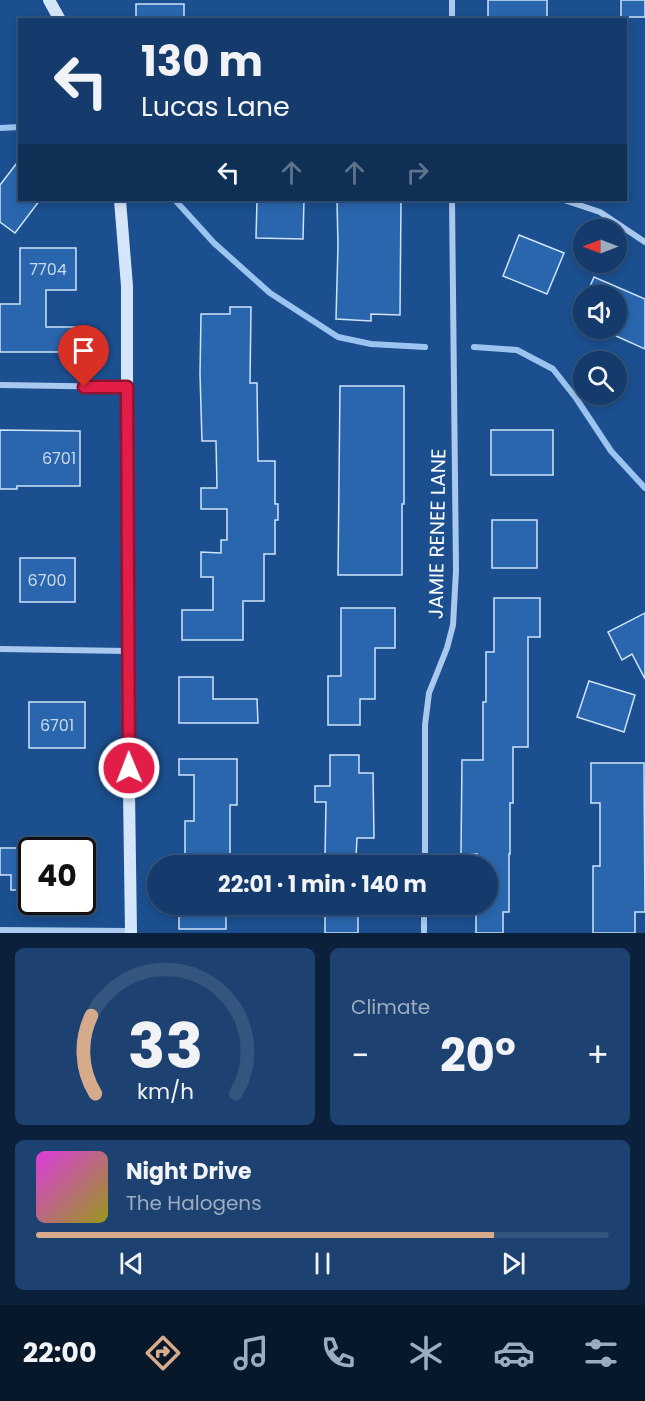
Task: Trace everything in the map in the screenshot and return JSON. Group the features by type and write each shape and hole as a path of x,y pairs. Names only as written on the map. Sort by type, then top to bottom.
{"street":[{"path":"49,0 59,18"},
{"path":"452,0 452,18"},
{"path":"0,930 131,932 127,651 127,286 120,201"},
{"name":"JAMIE RENEE LANE","path":"425,855 425,725 429,693 447,648 453,625 456,571 452,201"},
{"path":"567,201 600,212 645,242"},
{"path":"0,385 127,387"},
{"path":"0,649 127,651"},
{"path":"424,915 424,933"}],"building":[{"path":"488,0 547,0 547,18 488,18"},
{"path":"621,0 645,0 645,17 621,17"},
{"path":"136,4 184,4 184,18 136,18"},
{"path":"18,162 18,201 39,201 15,233 0,222 0,185"},
{"path":"257,201 304,201 303,239 256,238"},
{"path":"337,201 401,201 400,315 371,314 371,321 336,319"},
{"path":"519,235 564,253 547,294 503,276"},
{"path":"20,248 76,248 76,290 46,290 46,327 75,327 75,352 0,352 0,304 20,304"},
{"path":"594,277 613,285 591,285"},
{"path":"627,291 645,299 645,349 623,339 627,339"},
{"path":"230,307 251,307 250,383 257,383 258,461 275,461 275,504 278,504 278,520 275,520 275,554 264,554 264,601 243,601 243,640 182,640 182,610 213,610 213,577 201,577 201,552 221,553 221,540 227,540 227,509 201,509 201,488 217,488 216,441 202,441 200,374 201,314 230,314"},
{"path":"340,386 404,386 402,575 338,575"},
{"path":"0,430 80,431 80,486 17,486 17,489 0,489"},
{"path":"491,430 553,430 553,475 491,475"},
{"path":"492,520 537,520 537,568 492,568"},
{"path":"20,558 75,558 75,602 20,602"},
{"path":"494,598 540,598 540,637 528,637 528,747 513,747 509,912 503,912 503,933 476,933 476,915 498,915 498,855 461,854 462,760 483,760 486,652 494,652"},
{"path":"341,608 395,608 395,648 375,648 375,699 360,699 360,725 328,725 328,676 341,676"},
{"path":"645,613 645,679 632,654 622,660 608,632"},
{"path":"179,677 213,677 213,699 257,699 258,723 179,723"},
{"path":"589,681 635,695 624,732 577,717"},
{"path":"29,702 85,702 85,748 29,748"},
{"path":"330,755 359,755 359,773 373,773 374,838 357,838 356,855 325,855 326,802 315,802 315,786 330,786"},
{"path":"179,759 237,759 237,805 230,805 230,855 185,855 185,821 194,821 194,775 179,775"},
{"path":"591,763 644,763 645,912 635,912 635,933 593,933 593,866 600,866 600,803 591,803"},
{"path":"0,848 18,848 18,890 11,890 11,875 0,875"},
{"path":"179,915 226,915 226,929 179,929"},
{"path":"325,915 358,915 358,933 325,933"}],"waterway":[{"path":"0,128 18,127"},
{"path":"176,201 214,243 270,293 338,337 371,344 425,347"},
{"path":"474,347 517,350 553,369 576,398 611,451 645,488"}],"route":[{"path":"84,387 127,387 129,768"}]}
